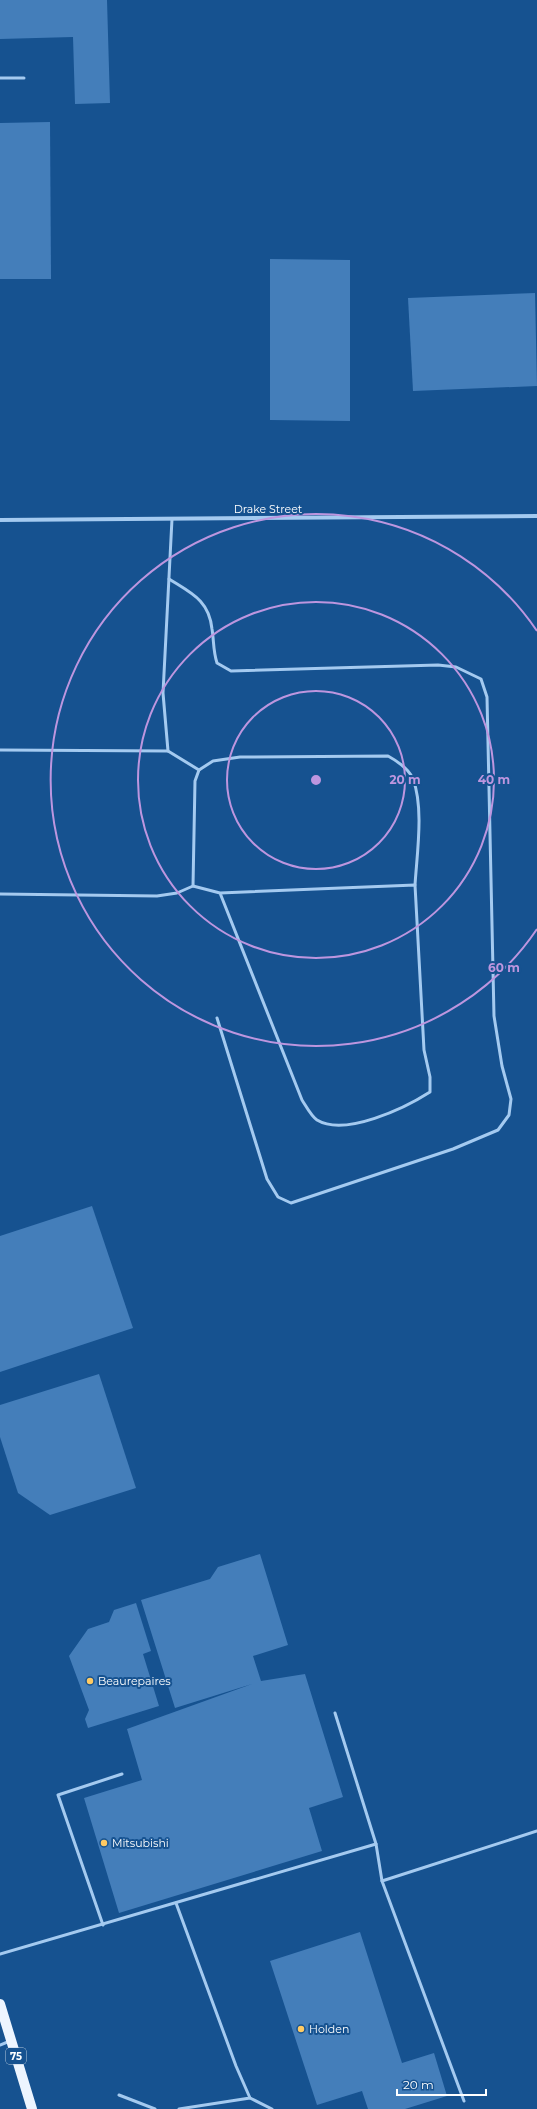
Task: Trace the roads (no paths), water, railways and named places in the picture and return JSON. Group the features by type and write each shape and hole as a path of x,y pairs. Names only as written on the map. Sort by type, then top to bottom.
{"main road":[{"name":"75","path":"0,2004 32,2109"}],"street":[{"name":"Drake Street","path":"0,520 537,516"}],"lane":[{"path":"0,78 24,78"},
{"path":"168,751 164,693 172,518"},
{"path":"169,579 198,598 209,612 213,651 217,663 231,671 456,666 481,679 487,697 494,1016 502,1066 511,1099 509,1115 498,1130 453,1149 291,1203 278,1197 266,1179 217,1018"},
{"path":"0,750 168,751 199,770"},
{"path":"193,886 195,781 199,770 213,761 240,757 388,756 400,763 412,777 418,802 415,885 424,1050 430,1077 430,1092 410,1105 352,1124 328,1124 315,1119 302,1100 220,893"},
{"path":"0,894 156,896 177,893 193,886 220,893 415,885"},
{"path":"335,1713 376,1844 382,1881 464,2101"},
{"path":"102,1925 58,1796 122,1774"},
{"path":"382,1881 537,1830"},
{"path":"0,1954 376,1844"},
{"path":"176,1903 236,2066 250,2098"},
{"path":"0,2045 12,2041"},
{"path":"119,2095 155,2109"},
{"path":"179,2109 250,2098 272,2109"}],"place":[{"name":"Beaurepaires","path":"90,1681"},
{"name":"Mitsubishi","path":"104,1843"},
{"name":"Holden","path":"301,2029"}]}
